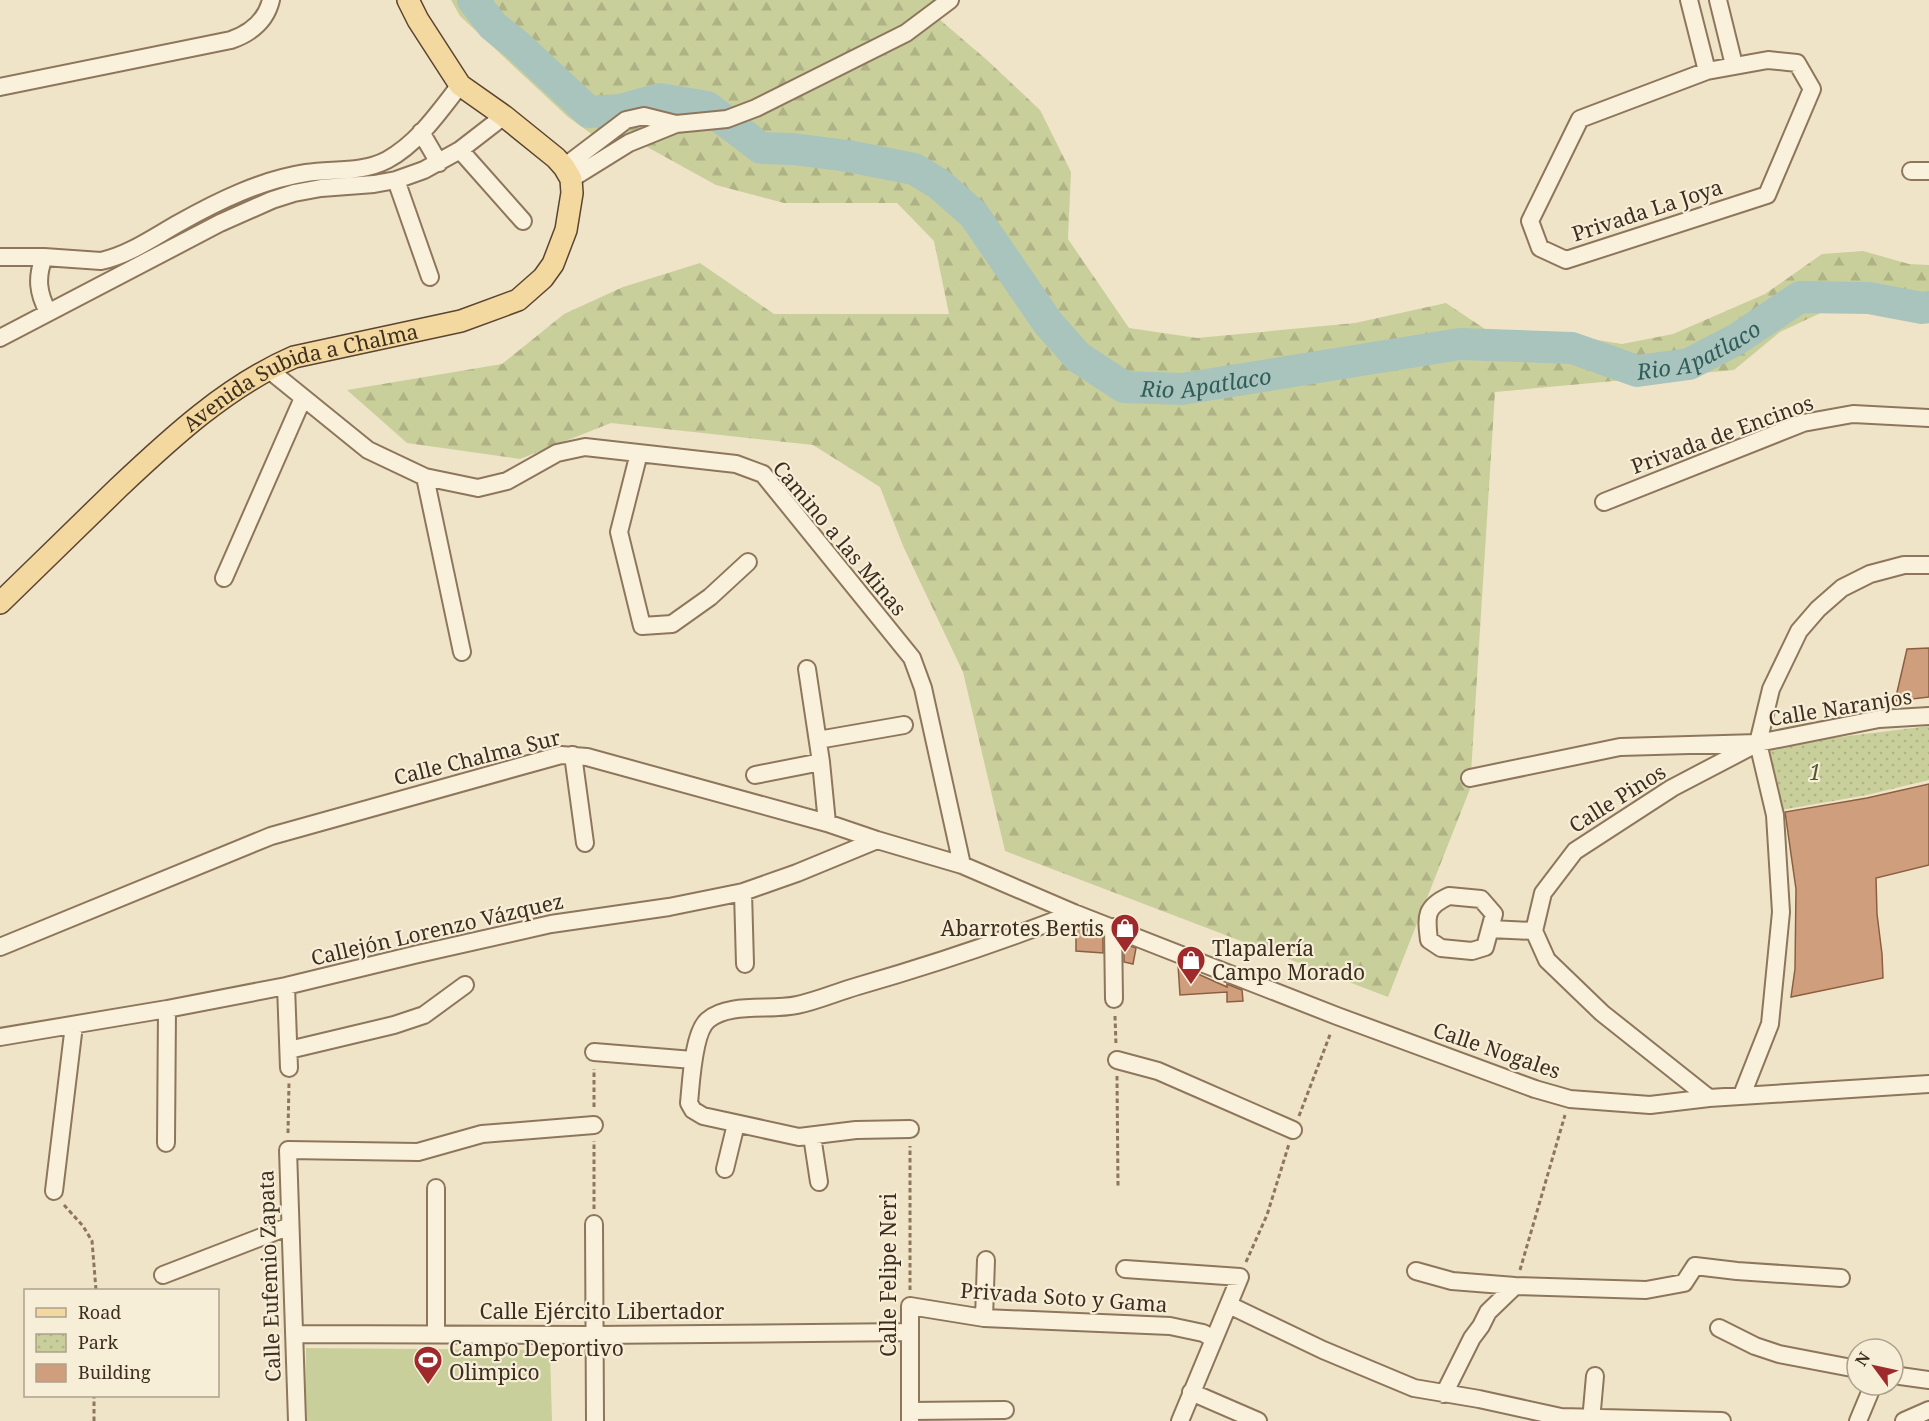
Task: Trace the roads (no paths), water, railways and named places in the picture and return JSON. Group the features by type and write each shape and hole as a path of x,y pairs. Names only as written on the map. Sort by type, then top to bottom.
{"main road":[{"path":"408,0 418,20 460,85 504,116 556,158 567,173"},
{"name":"Avenida Subida a Chalma","path":"0,603 168,441 230,393 268,369 294,357 461,321 518,300 543,278 560,249 572,194 567,173"}],"street":[{"path":"0,87 231,40 253,30 269,9 271,0"},
{"path":"567,173 629,143 676,124 727,119 756,108 906,33 950,0"},
{"path":"1689,0 1707,71"},
{"path":"1718,0 1734,65"},
{"name":"Privada La Joya","path":"1768,60 1797,63 1812,89 1767,195 1566,260 1540,248 1530,221 1580,119 1707,71 1734,65 1768,60"},
{"path":"0,257 109,260 136,248 208,206 262,184 306,174 369,168 407,146 422,132 460,85"},
{"path":"0,338 220,223 272,200 321,188 360,186 396,180 424,170 460,150 504,116"},
{"path":"567,173 626,120 644,116 676,124"},
{"path":"422,132 439,163"},
{"path":"460,150 523,221"},
{"path":"1911,171 1929,171"},
{"path":"396,180 430,277"},
{"path":"44,257 39,271 38,285 41,299 48,312"},
{"name":"Camino a las Minas","path":"268,369 368,450 425,477 478,488 507,481 557,453 585,447 736,464 763,474 912,658 923,688 962,865"},
{"path":"224,578 303,398"},
{"name":"Privada de Encinos","path":"1604,502 1803,423 1853,414 1929,418"},
{"path":"639,453 619,532 642,626 672,624 710,597 748,562"},
{"path":"425,477 462,651"},
{"path":"1742,1095 1770,1024 1781,912 1775,815 1758,743 1771,689 1799,632 1818,609 1842,588 1870,574 1904,565 1929,564"},
{"path":"807,669 821,762 827,823"},
{"name":"Calle Naranjos","path":"1758,743 1879,719 1929,716"},
{"path":"818,740 904,725"},
{"path":"1470,778 1620,747 1758,743"},
{"name":"Calle Pinos","path":"1534,931 1543,893 1575,851 1672,788 1758,743"},
{"name":"Calle Chalma Sur","path":"0,947 271,836 561,755 587,757 827,823 962,865 1074,913"},
{"path":"573,755 585,843"},
{"path":"755,775 821,762"},
{"name":"Callejón Lorenzo Vázquez","path":"0,1037 286,986 551,924 669,907 743,892 797,873 877,840"},
{"path":"743,892 745,964"},
{"path":"910,1130 856,1130 805,1137 703,1116 693,1110 689,1103 693,1060 706,1021 723,1011 796,1005 1017,936 1074,913"},
{"name":"Calle Nogales","path":"1074,913 1337,1016 1535,1089 1570,1099 1650,1106 1742,1095 1929,1084"},
{"path":"1113,927 1114,999"},
{"path":"1490,929 1534,931 1547,960 1602,1013 1709,1098"},
{"path":"289,1050 394,1025 424,1015 465,985"},
{"path":"286,986 289,1068"},
{"path":"166,1143 167,1009"},
{"path":"54,1191 74,1025"},
{"path":"594,1052 693,1060"},
{"path":"1117,1060 1158,1071 1293,1130"},
{"path":"725,1169 736,1124"},
{"name":"Calle Eufemio Zapata","path":"297,1421 288,1150 418,1152 482,1134 594,1125"},
{"path":"805,1137 819,1182"},
{"path":"436,1188 436,1334"},
{"path":"594,1224 595,1421"},
{"path":"163,1275 290,1226"},
{"path":"984,1318 986,1260"},
{"path":"1416,1271 1452,1281 1515,1286 1646,1290 1684,1283 1695,1266 1841,1278"},
{"path":"1125,1269 1240,1277 1180,1421"},
{"path":"1444,1394 1472,1338 1488,1312 1515,1286"},
{"path":"1228,1305 1323,1350 1414,1388 1479,1399 1555,1419 1722,1421"},
{"name":"Privada Soto y Gama","path":"910,1306 984,1318 1170,1326 1203,1333 1214,1338"},
{"name":"Calle Felipe Neri","path":"910,1306 910,1416"},
{"path":"1719,1328 1755,1346 1779,1354 1845,1367"},
{"name":"Calle Ejército Libertador","path":"294,1334 594,1335 910,1332"},
{"path":"1591,1420 1595,1376"},
{"path":"1905,1377 1929,1380"},
{"path":"1191,1392 1258,1421"},
{"path":"1858,1421 1869,1397"},
{"path":"910,1416 1005,1410"},
{"path":"1904,1421 1929,1410"}],"waterway":[{"name":"Rio Apatlaco","path":"473,0 493,26 517,45 589,112 621,110 660,99 707,107 761,148 793,149 848,156 914,169 939,184 974,215 1048,323 1078,357 1124,387 1182,389 1460,344 1572,348 1637,371 1689,364 1737,339 1800,297 1869,298 1922,308 1929,307"}],"place":[{"name":"Abarrotes Bertis","path":"1125,954"},
{"name":"Tlapalería Campo Morado","path":"1191,986"},
{"name":"Campo Deportivo Olimpico","path":"428,1386"}],"park label":[{"name":"1","path":"1815,772"}]}
